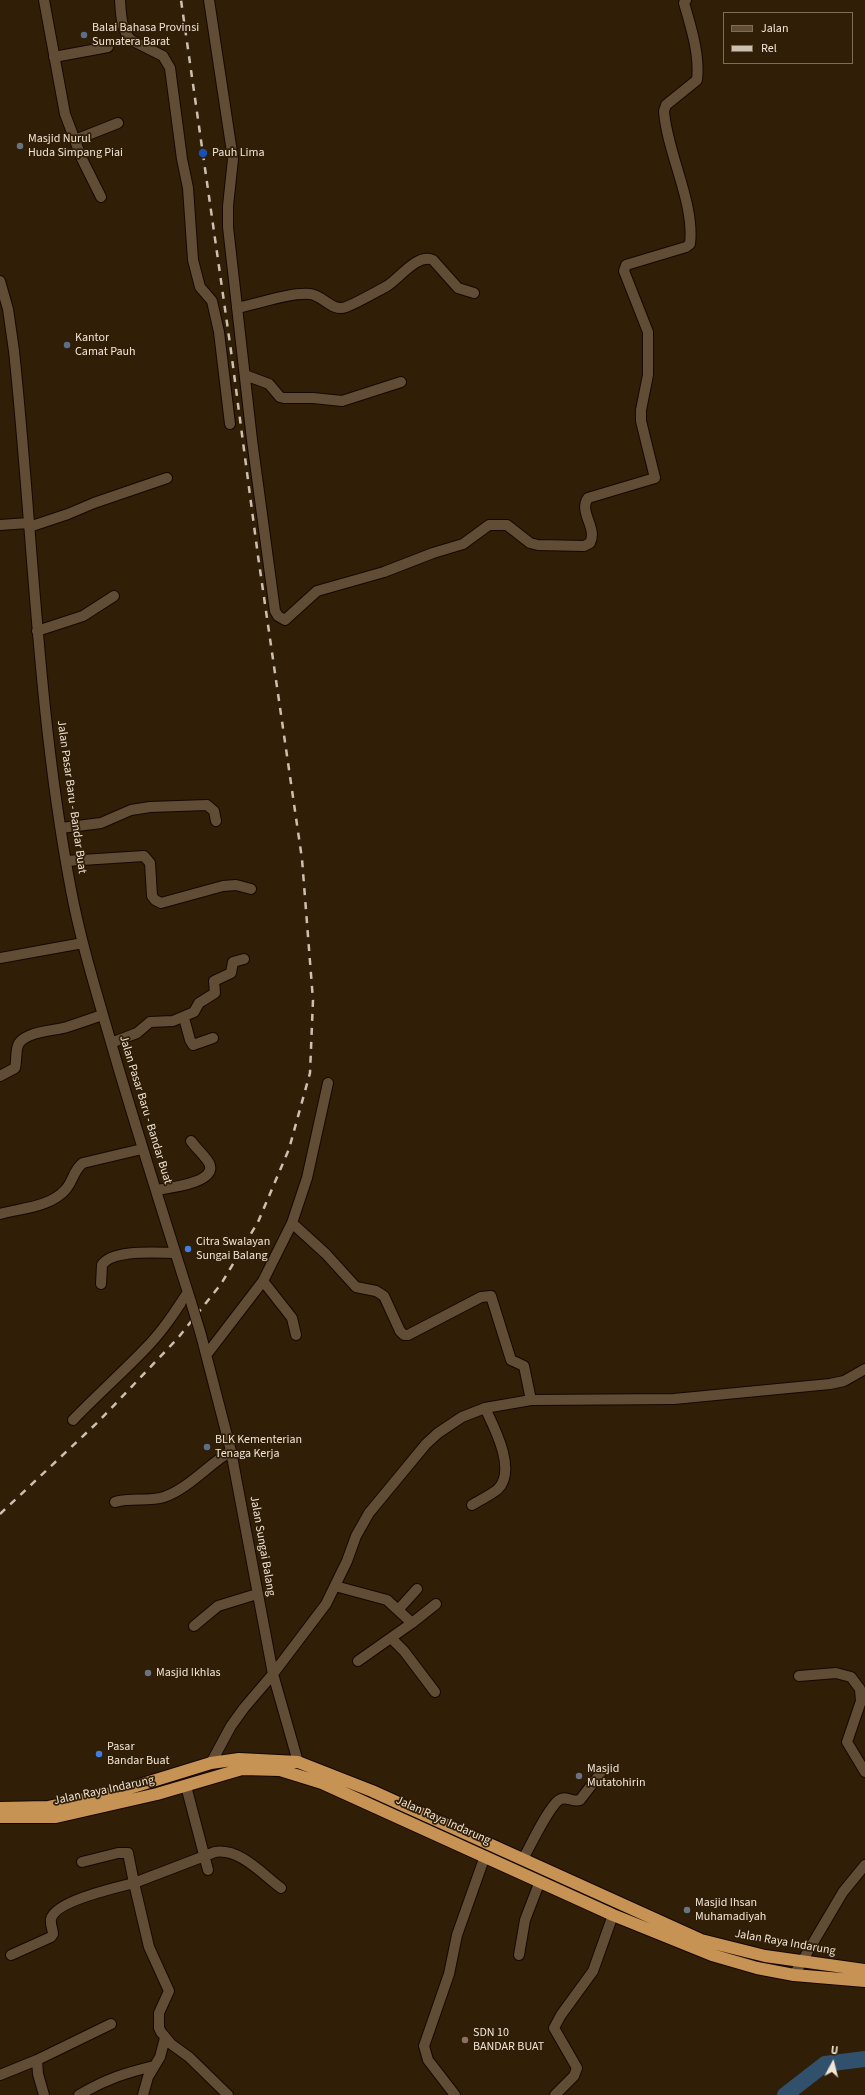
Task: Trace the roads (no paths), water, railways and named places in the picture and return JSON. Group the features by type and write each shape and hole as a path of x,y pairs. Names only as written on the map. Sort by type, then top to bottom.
{"highway":[{"name":"Jalan Raya Indarung","path":"0,1808 48,1807 120,1791 211,1763 239,1759 298,1762 372,1791 700,1940 765,1956 865,1970"},
{"name":"Jalan Raya Indarung","path":"0,1817 56,1817 186,1786 242,1769 280,1770 322,1783 613,1915 712,1955 757,1968 794,1975 865,1981"}],"street":[{"path":"44,0 65,114 82,159 101,197"},
{"path":"120,0 124,31 127,36 131,40 163,56 170,68 182,159 188,188 193,260 200,287 212,301 219,332 224,358 230,424"},
{"path":"209,0 232,152 233,172 227,216 245,375 275,611 281,619 285,620 297,611 317,591 384,572 433,553 463,544 489,525 507,525 530,543 538,546 584,546 590,543 592,535 585,509 585,502 588,498 652,480 655,476 642,421 642,410 648,375 648,332 624,271 626,265 686,247 690,244 691,226 681,182 671,150 664,111 666,105 697,80 698,72 693,36 684,3 686,0"},
{"path":"54,57 108,47"},
{"path":"75,140 118,123"},
{"path":"237,308 298,294 311,294 335,308 346,307 389,285 402,272 421,261 430,259 458,288 474,293"},
{"name":"Jalan Pasar Baru - Bandar Buat","path":"0,281 8,309 14,351 37,631 66,861 83,943 102,1015 142,1149 201,1335"},
{"path":"245,375 270,384 280,397 313,398 335,402 401,382"},
{"path":"0,525 29,525 68,514 94,503 167,478"},
{"path":"37,631 83,616 114,596"},
{"path":"62,828 100,822 131,810 186,805 207,805 214,812 216,821"},
{"path":"66,861 144,856 150,863 152,896 155,900 161,903 222,886 236,885 251,889"},
{"path":"0,958 83,943"},
{"path":"111,1043 138,1033 150,1022 169,1021 184,1018 194,1012 199,1003 215,992 214,981 231,973 233,962 244,959"},
{"path":"0,1076 15,1068 18,1060 17,1047 21,1041 32,1035 68,1026 102,1015"},
{"path":"184,1018 190,1040 193,1045 213,1038"},
{"path":"207,1354 263,1281 292,1223 307,1178 328,1083"},
{"path":"156,1190 185,1184 206,1177 209,1173 209,1164 191,1141"},
{"path":"0,1214 54,1200 66,1189 79,1166 83,1163 142,1149"},
{"path":"292,1223 321,1248 356,1288 382,1294 400,1331 404,1335 408,1335 480,1297 491,1296 511,1360 524,1366 531,1400"},
{"path":"101,1284 102,1265 108,1260 141,1252 175,1253"},
{"path":"263,1281 292,1318 296,1335"},
{"path":"72,1420 145,1349 166,1325 188,1292"},
{"name":"Jalan Sungai Balang","path":"201,1335 231,1451 273,1674 298,1762"},
{"path":"211,1763 231,1726 326,1604 348,1560 356,1536 368,1513 426,1444 438,1433 462,1417 485,1408 531,1400 625,1401 682,1398 830,1384 844,1381 865,1369"},
{"path":"472,1505 499,1488 505,1474 505,1459 501,1442 485,1408"},
{"path":"115,1502 124,1499 162,1497 171,1494 182,1488 217,1460 231,1451"},
{"path":"334,1586 388,1600 412,1623"},
{"path":"398,1610 417,1589"},
{"path":"194,1626 218,1606 257,1594"},
{"path":"358,1661 436,1604"},
{"path":"391,1638 404,1651 435,1692"},
{"path":"799,1676 836,1673 851,1677 860,1689 860,1701 847,1742 865,1772"},
{"path":"523,1859 551,1809 559,1800 567,1798 576,1801 580,1800 600,1774"},
{"path":"186,1786 208,1870"},
{"path":"11,1955 50,1937 53,1934 51,1920 53,1915 61,1908 86,1896 134,1883 219,1851 233,1853 246,1860 281,1888"},
{"path":"82,1862 118,1853 128,1853 149,1947 169,1991 158,2018 159,2028 165,2038 189,2057 228,2095"},
{"path":"455,2095 428,2060 424,2046 449,1974 458,1935 485,1856"},
{"path":"794,1975 843,1892 865,1865"},
{"path":"519,1955 524,1920 540,1882"},
{"path":"555,2095 574,2076 577,2068 554,2028 561,2015 593,1971 613,1915"},
{"path":"0,2075 37,2060 111,2024"},
{"path":"143,2095 145,2084 160,2057 165,2038"},
{"path":"37,2060 38,2074 44,2095"},
{"path":"80,2095 97,2084 120,2074 154,2066"}],"waterway":[{"path":"785,2095 825,2064 865,2059"}],"railway":[{"path":"0,1514 99,1421 178,1338 221,1284 258,1222 289,1149 310,1073 313,1000 302,859 258,556 231,351 181,0"}],"place":[{"name":"Balai Bahasa Provinsi Sumatera Barat","path":"84,35"},
{"name":"Masjid Nurul Huda Simpang Piai","path":"20,146"},
{"name":"Pauh Lima","path":"203,153"},
{"name":"Kantor Camat Pauh","path":"67,345"},
{"name":"Citra Swalayan Sungai Balang","path":"188,1249"},
{"name":"BLK Kementerian Tenaga Kerja","path":"207,1447"},
{"name":"Masjid Ikhlas","path":"148,1673"},
{"name":"Pasar Bandar Buat","path":"99,1754"},
{"name":"Masjid Mutatohirin","path":"579,1776"},
{"name":"Masjid Ihsan Muhamadiyah","path":"687,1910"},
{"name":"SDN 10 BANDAR BUAT","path":"465,2040"}]}
